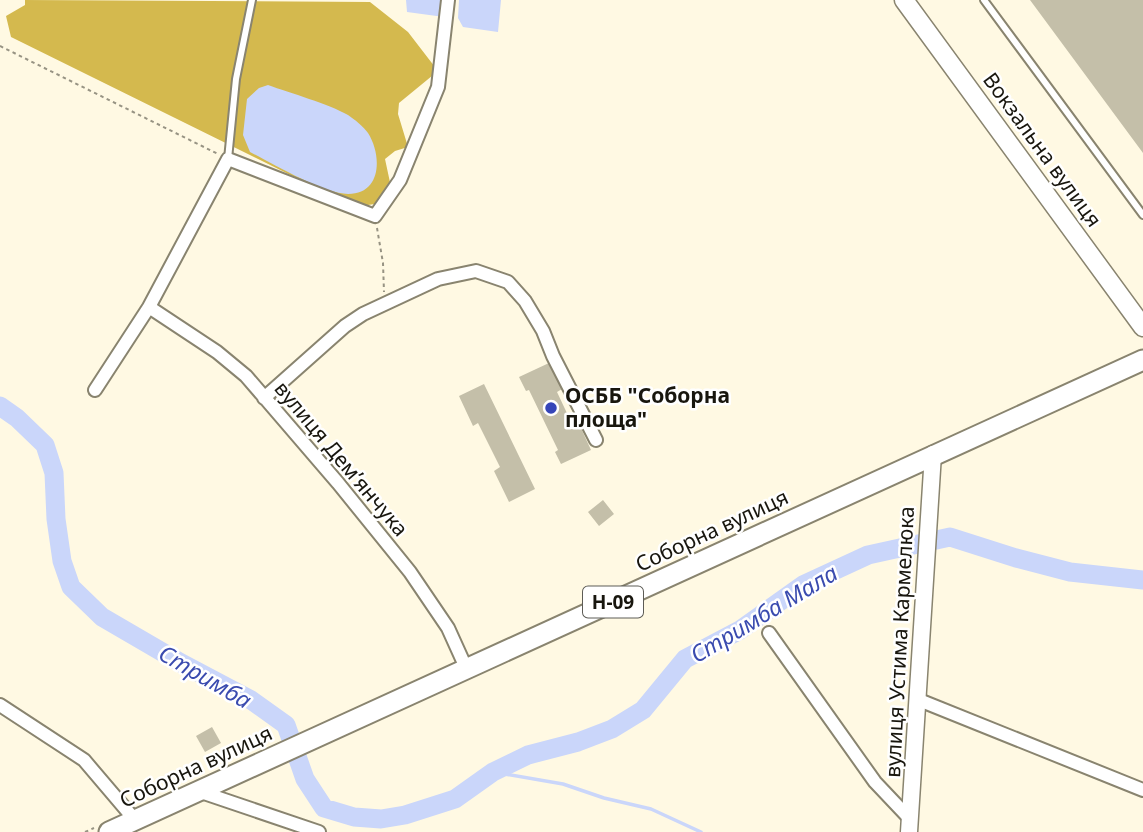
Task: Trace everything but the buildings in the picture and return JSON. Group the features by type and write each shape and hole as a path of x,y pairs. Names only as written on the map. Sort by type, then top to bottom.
{"main road":[{"name":"Вокзальна вулиця","path":"904,0 1143,327"},
{"name":"Соборна вулиця","path":"109,832 1143,360"}],"street":[{"path":"94,390 149,307 228,159 375,216 400,180 438,87 448,0"},
{"path":"264,398 345,326 363,314 438,279 476,271 508,282 525,301 543,331 596,440"},
{"name":"вулиця Демʼянчука","path":"149,307 218,352 246,376 338,482 410,572 447,628 467,670"},
{"name":"вулиця Устима Кармелюка","path":"909,825 933,454"},
{"path":"769,633 875,782 909,825"},
{"path":"919,700 1143,790"},
{"path":"0,705 84,760 135,820"},
{"path":"198,792 319,832"}],"lane":[{"path":"228,159 236,79 252,0"},
{"path":"984,0 1143,215"}],"path":[{"path":"0,46 228,159"},
{"path":"375,216 383,263 385,303"}],"shaded area":[{"path":"25,0 370,2 408,32 438,71 399,103 398,114 408,147 395,151 385,159 394,201 355,207 11,37 6,16 25,5"}],"water":[{"path":"406,0 445,0 444,17 407,12"},
{"path":"459,0 501,0 498,32 463,27 458,18"},
{"path":"268,85 340,111 364,128 373,142 377,162 373,180 367,188 348,194 338,193 299,178 250,152 243,135 247,99 259,88"}],"waterway":[{"name":"Стримба","path":"0,406 45,445 54,473 56,519 62,561 71,587 102,617 251,700 286,725 305,779 324,808 354,817 381,819 405,815 455,799 493,772 528,755 578,742 612,729 643,710 685,659 740,630 803,585 868,555 950,537 1070,572 1143,580"},
{"path":"493,772 563,784 604,798 651,809 701,832"}],"place":[{"name":"ОСББ \"Соборна площа\"","path":"551,408"}],"water label":[{"name":"Стримба Мала","path":"764,614"}]}
